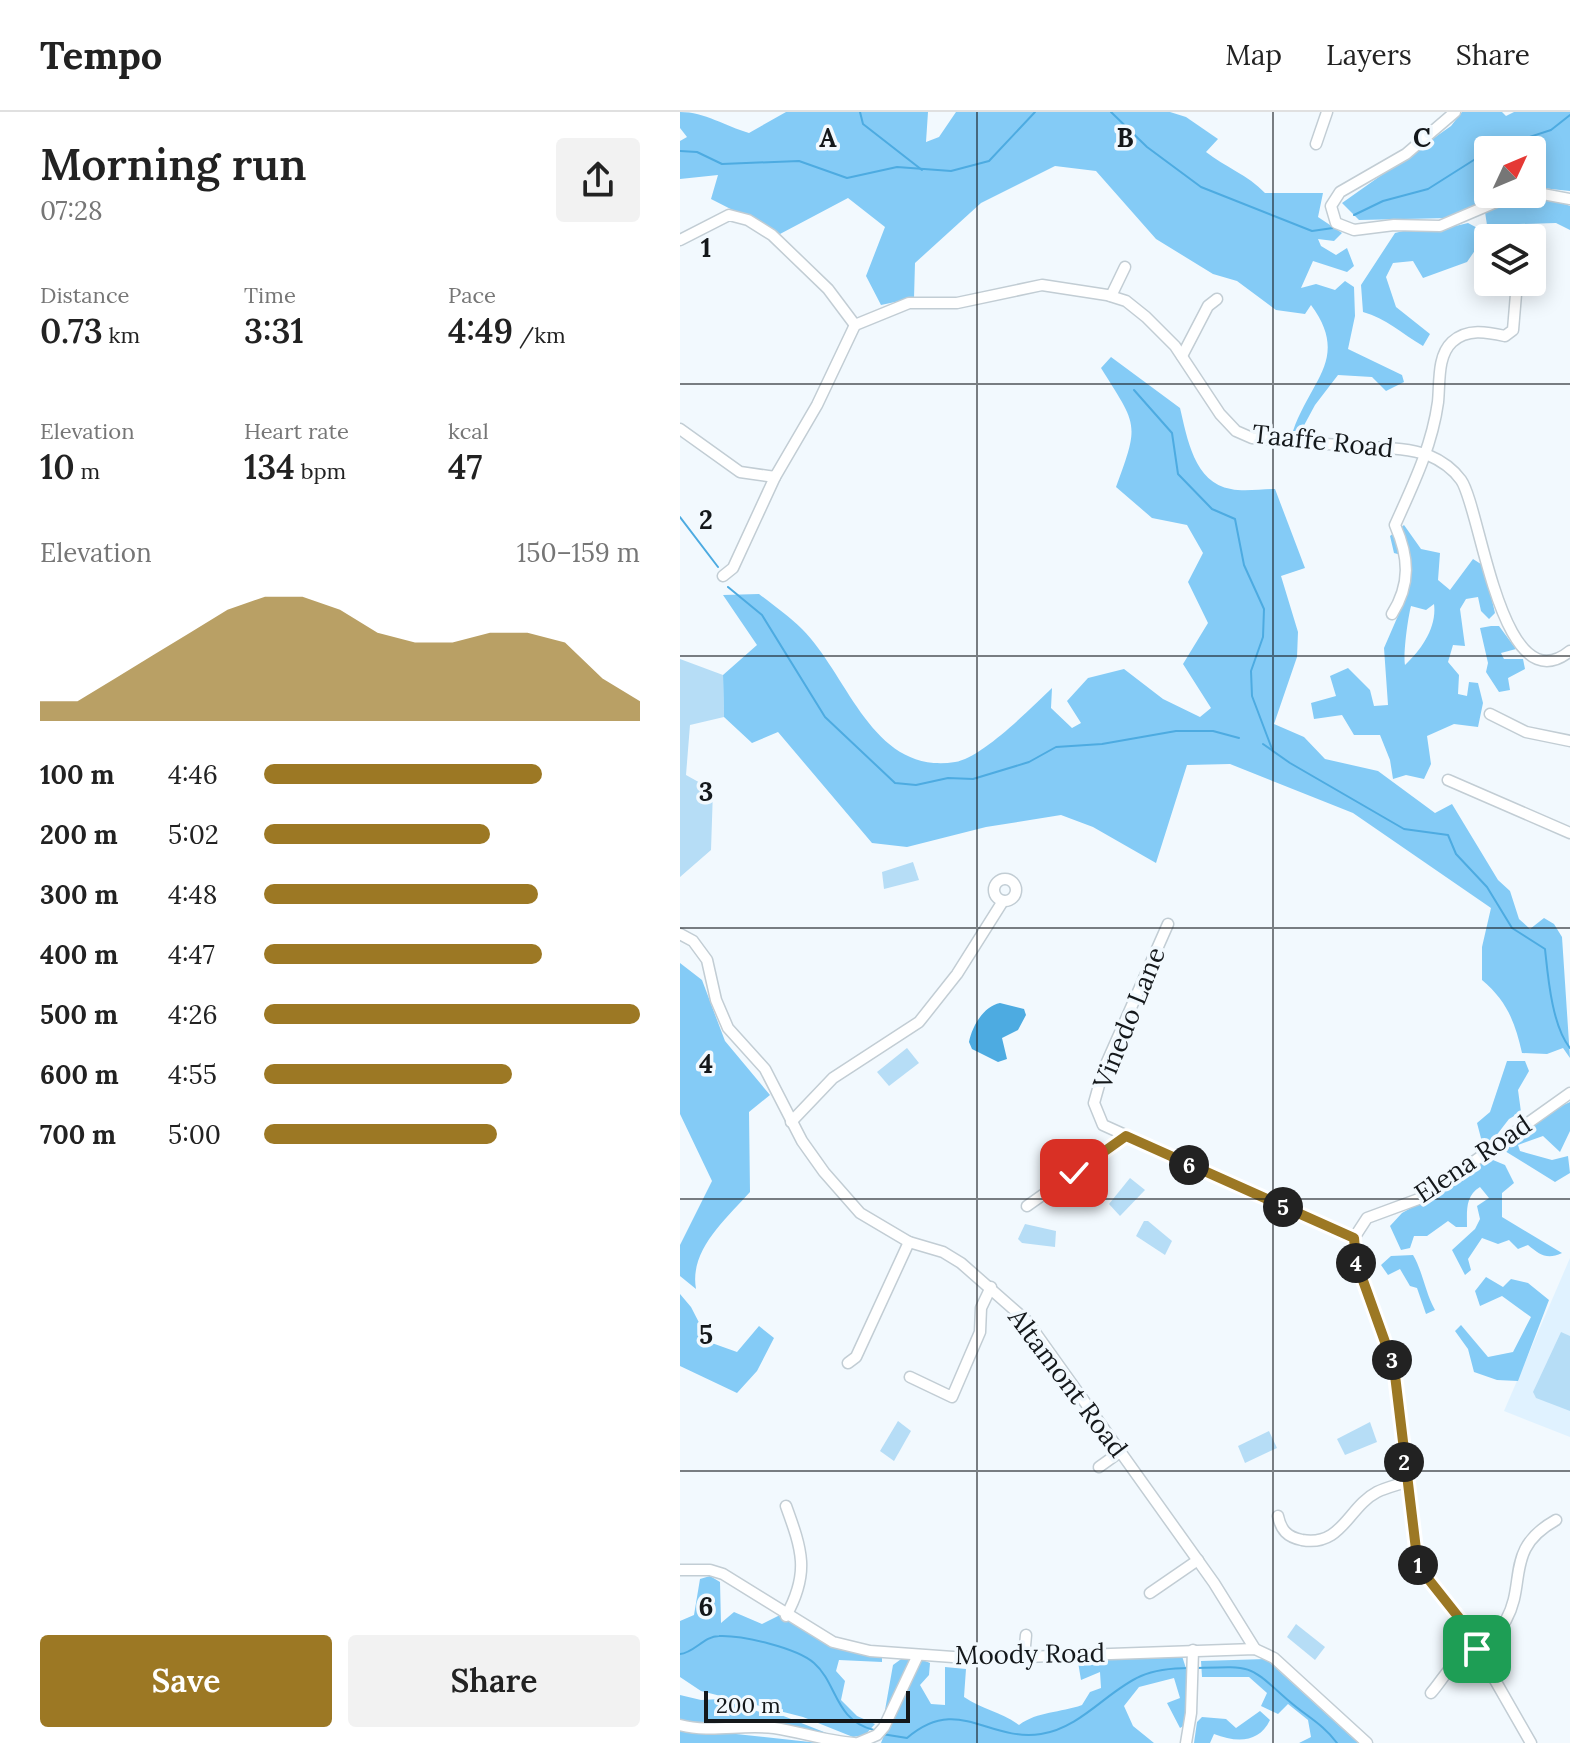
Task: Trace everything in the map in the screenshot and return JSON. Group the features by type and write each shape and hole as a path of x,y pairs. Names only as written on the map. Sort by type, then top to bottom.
{"street":[{"path":"1316,144 1327,112"},
{"path":"1455,112 1406,154 1340,192 1331,206 1336,223 1354,230 1394,225 1440,226 1482,208"},
{"path":"1546,195 1570,199"},
{"path":"680,240 729,215 748,220 772,235 828,289 855,325 819,401 775,477 733,568 723,576"},
{"path":"1111,296 1125,267"},
{"name":"Taaffe Road","path":"855,325 909,303 957,303 1042,285 1126,301 1146,317 1182,356 1220,414 1236,431 1252,438 1426,454 1443,463 1462,481 1474,507 1499,606 1515,637 1539,658 1556,658 1570,651"},
{"path":"1392,614 1404,595 1406,583 1406,559 1395,525 1426,454 1438,405 1442,356 1452,342 1468,334 1484,331 1505,336 1513,330 1516,296"},
{"path":"1182,356 1208,306 1217,299"},
{"path":"680,429 740,472 775,477"},
{"path":"1490,714 1526,732 1570,741"},
{"path":"1448,780 1570,833"},
{"path":"791,1122 833,1078 919,1022 957,974 1003,901"},
{"name":"Vinedo Lane","path":"1168,924 1103,1071 1094,1103 1103,1125 1354,1238"},
{"name":"Altamont Road","path":"680,934 693,941 707,960 716,1000 728,1028 765,1069 791,1122 824,1172 860,1213 909,1242 943,1252 991,1287 1027,1321 1198,1560 1255,1649"},
{"name":"Elena Road","path":"1354,1238 1367,1218 1424,1197 1570,1093"},
{"path":"1027,1206 1126,1136"},
{"path":"1354,1238 1356,1261 1394,1367 1418,1566 1460,1619 1531,1743"},
{"path":"848,1363 856,1357 909,1242"},
{"path":"910,1377 952,1397 980,1332 981,1308 991,1287"},
{"path":"1099,1467 1120,1452"},
{"path":"1278,1516 1286,1534 1298,1539 1321,1541 1341,1529 1375,1493 1406,1482"},
{"path":"786,1506 803,1567 799,1593 786,1616"},
{"path":"1431,1693 1455,1662 1477,1649 1504,1623 1511,1609 1518,1563 1525,1548 1556,1520"},
{"path":"1150,1593 1198,1560"},
{"name":"Moody Road","path":"680,1570 710,1570 723,1574 786,1616 833,1642 870,1651 1024,1657 1255,1649"},
{"path":"1024,1657 1026,1635"},
{"path":"1255,1649 1274,1658 1367,1743"},
{"path":"1186,1743 1193,1650"},
{"path":"680,1725 696,1729 774,1728 829,1741 856,1743 877,1735 884,1727 918,1655"}],"shaded area":[{"path":"680,112 706,117 749,133 786,112 928,112 926,142 939,137 956,112 1170,112 1186,117 1218,139 1206,152 1265,193 1323,193 1318,217 1342,233 1334,241 1318,239 1321,246 1336,255 1347,248 1354,266 1347,272 1313,261 1301,288 1316,284 1335,290 1345,281 1354,287 1355,316 1348,349 1402,375 1404,382 1386,391 1372,377 1338,375 1315,405 1301,431 1293,431 1327,354 1322,323 1311,305 1305,314 1276,310 1237,281 1213,274 1156,239 1096,171 1055,166 981,203 915,263 914,298 881,305 866,276 885,227 848,198 780,234 711,199 718,175 680,179 680,141 687,137 680,128"},
{"path":"1462,112 1502,112 1506,116 1514,112 1570,112 1570,191 1546,188 1546,136 1474,136 1474,206 1450,218 1359,220 1342,203 1451,126"},
{"path":"1546,198 1551,198 1570,206 1570,230 1556,223 1487,224 1485,212 1495,208 1546,208"},
{"path":"1468,223 1474,226 1474,252 1467,262 1423,278 1413,261 1393,263 1386,277 1396,307 1430,334 1423,346 1387,322 1363,312 1361,285 1395,233"},
{"path":"1111,357 1180,408 1194,457 1208,478 1218,485 1236,490 1275,489 1305,568 1281,576 1298,632 1297,657 1274,724 1304,737 1325,759 1378,771 1435,813 1452,804 1498,880 1510,891 1519,919 1530,929 1544,918 1554,924 1562,937 1570,1058 1563,1048 1547,1054 1522,1053 1509,1013 1482,980 1482,947 1491,908 1353,813 1230,764 1187,765 1156,863 1093,827 1061,815 986,827 907,847 872,843 778,732 752,743 724,717 723,675 757,645 723,595 759,594 802,629 865,718 883,738 903,753 927,762 955,762 979,751 1006,731 1052,688 1051,708 1072,728 1081,723 1067,701 1088,678 1124,669 1163,699 1200,717 1211,708 1183,664 1208,623 1188,582 1203,553 1187,525 1152,518 1116,487 1129,449 1131,425 1122,402 1101,368"},
{"path":"1404,525 1421,549 1440,553 1438,580 1450,590 1473,559 1484,566 1495,613 1489,619 1481,611 1478,597 1466,599 1460,609 1465,646 1453,645 1448,662 1459,675 1458,694 1467,696 1469,682 1478,683 1483,703 1478,727 1454,724 1427,736 1431,764 1424,779 1406,775 1393,779 1390,760 1380,735 1354,735 1342,715 1314,719 1311,703 1336,696 1330,676 1348,668 1370,690 1374,706 1388,705 1384,648 1407,595 1408,557 1394,553 1390,536","holes":["1434,604 1427,637 1405,665 1411,606 1426,610"]},
{"path":"1499,626 1516,649 1501,653 1504,659 1523,659 1525,669 1508,678 1510,690 1499,692 1486,672 1488,663 1480,628"},
{"path":"680,659 723,675 724,717 690,725 686,775 713,790 711,850 680,877"},
{"path":"913,862 919,880 884,889 882,872"},
{"path":"680,963 702,980 725,1041 770,1095 749,1112 750,1192 704,1248 695,1275 696,1289 680,1276 680,1245 712,1181 680,1114"},
{"path":"1000,1003 1024,1009 1026,1015 1018,1030 1002,1038 1007,1059 998,1062 972,1049 969,1042 980,1018 989,1008"},
{"path":"907,1048 919,1063 889,1086 877,1072"},
{"path":"1507,1061 1525,1061 1529,1071 1518,1090 1521,1112 1509,1119 1492,1141 1482,1142 1477,1123 1490,1112"},
{"path":"1570,1102 1570,1131 1560,1152 1543,1136 1518,1145 1520,1151 1552,1160 1568,1156 1570,1173 1555,1182 1500,1148 1540,1116"},
{"path":"1478,1160 1493,1160 1505,1165 1514,1183 1502,1193 1502,1217 1562,1253 1548,1256 1528,1245 1518,1249 1509,1240 1498,1244 1482,1238 1468,1259 1471,1270 1465,1275 1452,1250 1475,1229 1480,1219 1477,1206 1489,1198 1480,1187 1469,1199 1467,1227 1456,1227 1448,1221 1427,1236 1414,1236 1410,1248 1401,1250 1390,1226 1402,1213 1455,1183"},
{"path":"1130,1178 1145,1190 1120,1216 1109,1204"},
{"path":"1144,1221 1172,1241 1165,1255 1136,1236"},
{"path":"1025,1224 1056,1231 1055,1247 1022,1243 1018,1239"},
{"path":"1413,1255 1435,1310 1426,1314 1417,1288 1410,1286 1400,1269 1388,1275 1381,1265 1391,1256"},
{"path":"1570,1258 1570,1437 1504,1411"},
{"path":"1486,1277 1503,1287 1511,1279 1528,1283 1549,1300 1518,1381 1497,1380 1474,1372 1468,1349 1455,1331 1461,1325 1488,1357 1513,1352 1531,1317 1502,1296 1480,1306 1475,1291"},
{"path":"680,1294 691,1307 709,1342 737,1352 759,1326 774,1338 757,1371 737,1393 680,1366"},
{"path":"1561,1332 1570,1336 1570,1411 1536,1398 1533,1392"},
{"path":"898,1421 911,1431 894,1461 880,1451"},
{"path":"1370,1422 1377,1442 1345,1455 1337,1439"},
{"path":"1269,1431 1277,1448 1245,1463 1238,1446"},
{"path":"710,1576 720,1582 721,1623 734,1612 762,1624 780,1615 829,1645 882,1654 882,1662 839,1660 836,1671 845,1681 841,1700 857,1716 875,1724 865,1735 853,1737 803,1717 701,1691 680,1677 680,1621 694,1615 700,1579"},
{"path":"1296,1624 1325,1647 1315,1660 1287,1637"},
{"path":"908,1654 930,1663 929,1675 920,1685 931,1704 945,1705 945,1667 966,1669 964,1697 1019,1725 1041,1715 1082,1705 1090,1692 1101,1688 1100,1672 1081,1680 1078,1662 1124,1656 1182,1656 1193,1690 1190,1722 1180,1728 1167,1703 1180,1698 1174,1678 1139,1687 1124,1706 1133,1726 1154,1743 881,1743 888,1725 885,1710 893,1665"},
{"path":"1266,1659 1358,1743 1299,1743 1311,1737 1308,1720 1288,1704 1278,1714 1261,1706 1267,1693 1249,1677 1202,1677 1201,1661"},
{"path":"680,1695 701,1700 720,1699 763,1713 781,1715 829,1734 775,1733 748,1722 708,1725 680,1722"},
{"path":"1260,1711 1270,1720 1254,1737 1239,1740 1214,1734 1210,1743 1194,1743 1197,1722 1202,1717 1226,1719 1236,1728"},
{"path":"680,1728 819,1743 680,1743"}],"waterway":[{"path":"860,112 863,124 922,170"},
{"path":"680,151 697,152 722,164 799,161 847,178 897,167 951,171 989,161 1035,112"},
{"path":"1111,112 1147,147 1201,187 1312,231 1333,228"},
{"path":"1532,136 1551,130 1570,115"},
{"path":"1354,215 1383,201 1428,189 1474,160"},
{"path":"1134,390 1172,433 1178,474 1212,509 1235,519 1244,565 1264,609 1263,637 1251,671 1252,696 1272,749"},
{"path":"680,517 718,567"},
{"path":"728,587 762,615 825,717 895,783 916,785 948,778 973,779 1029,762 1056,747 1102,744 1176,731 1213,731 1239,738"},
{"path":"1263,744 1404,829 1448,835 1456,854 1487,887 1512,928 1545,949 1555,1014 1570,1048"},
{"path":"680,1654 719,1636 755,1640 795,1652 822,1671 851,1718 874,1730"},
{"path":"882,1734 907,1738 925,1726 942,1720 973,1722 1022,1735 1041,1734 1082,1717 1141,1676 1165,1669 1190,1668"},
{"path":"1198,1668 1250,1670 1320,1725 1337,1743"}],"route":[{"path":"1074,1173 1126,1136 1354,1238 1356,1261 1394,1367 1418,1566 1460,1619 1477,1649"}]}
